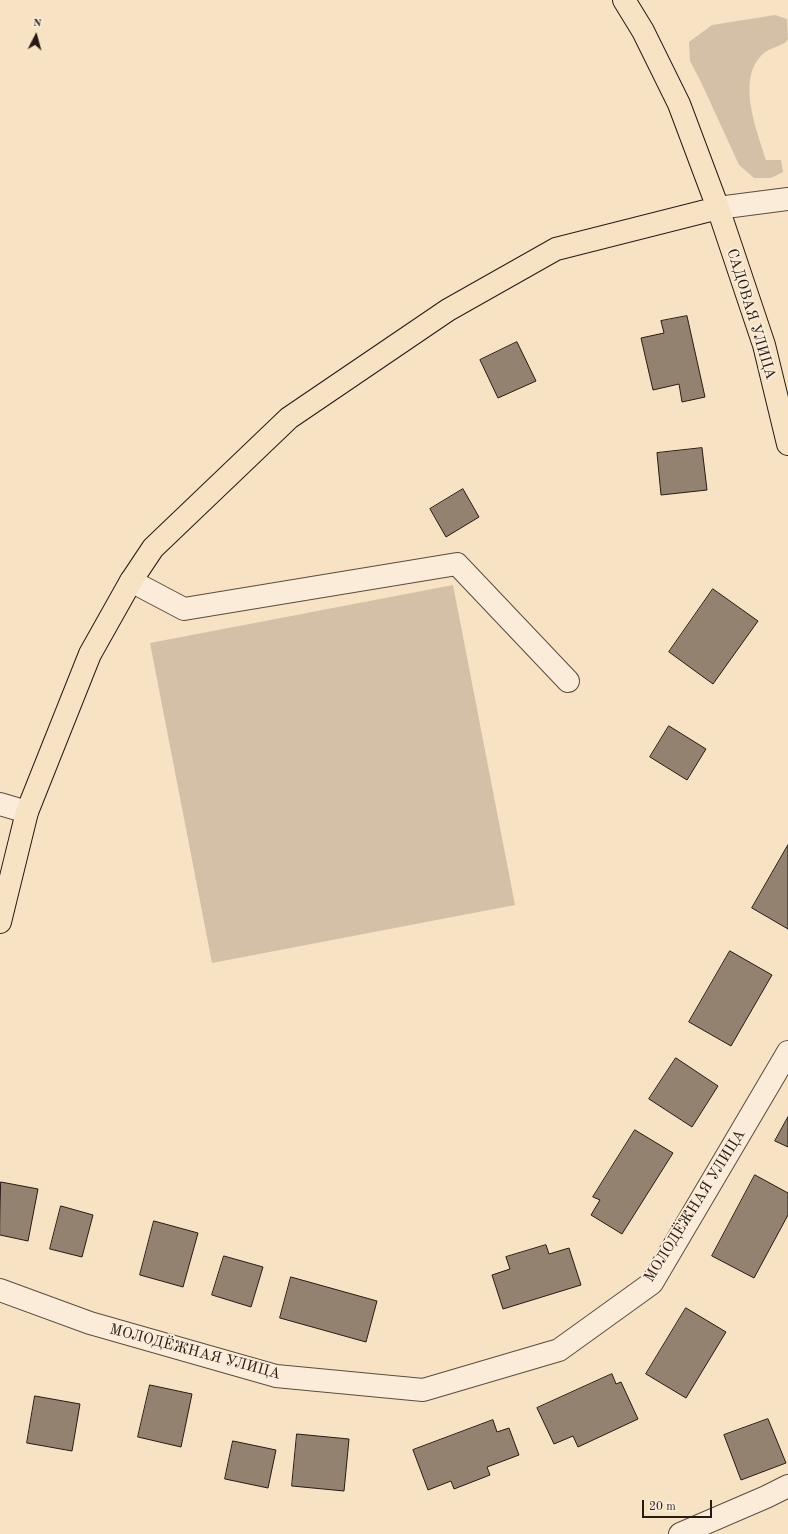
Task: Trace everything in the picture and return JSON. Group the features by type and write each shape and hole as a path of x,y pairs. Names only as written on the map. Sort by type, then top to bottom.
{"main road":[{"name":"САДОВАЯ УЛИЦА","path":"624,0 643,31 679,104 718,208 764,345 788,444"},
{"path":"0,922 27,812 90,654 153,548 289,418 448,310 556,249 718,208"}],"street":[{"path":"718,208 788,200"},
{"path":"132,581 184,609 458,564 568,681"},
{"path":"0,804 27,812"},
{"name":"МОЛОДЁЖНАЯ УЛИЦА","path":"0,1290 90,1323 276,1376 423,1390 559,1350 652,1283 788,1052"},
{"path":"680,1534 788,1486"}],"shaded area":[{"path":"775,15 787,19 788,39 786,42 764,53 755,64 751,76 750,90 754,120 766,160 781,160 783,172 771,178 754,178 739,165 690,61 689,42 712,25"},
{"path":"453,585 515,905 212,963 150,643"}],"building":[{"path":"687,316 705,397 682,402 679,384 653,390 641,338 664,333 661,321"},
{"path":"517,342 536,381 498,398 480,360"},
{"path":"702,448 707,490 661,495 657,453"},
{"path":"463,489 479,517 446,537 430,509"},
{"path":"713,589 758,621 713,684 669,652"},
{"path":"669,726 706,749 687,780 650,757"},
{"path":"788,845 788,929 752,908"},
{"path":"730,951 772,975 731,1046 689,1022"},
{"path":"676,1058 718,1086 692,1127 649,1099"},
{"path":"788,1117 788,1147 775,1141"},
{"path":"635,1130 673,1153 622,1234 591,1215 600,1200 593,1197"},
{"path":"755,1175 788,1193 788,1215 754,1278 712,1256"},
{"path":"1,1182 38,1189 28,1241 0,1235"},
{"path":"61,1206 93,1215 82,1257 50,1249"},
{"path":"154,1221 198,1233 183,1287 140,1275"},
{"path":"546,1245 549,1254 569,1248 581,1285 503,1309 492,1275 510,1269 506,1257"},
{"path":"224,1256 263,1267 251,1307 212,1295"},
{"path":"291,1277 377,1301 366,1342 280,1318"},
{"path":"686,1308 726,1332 686,1398 646,1374"},
{"path":"612,1374 616,1384 621,1382 638,1419 578,1447 573,1436 554,1444 537,1408"},
{"path":"150,1385 192,1394 181,1447 138,1437"},
{"path":"35,1396 80,1404 72,1451 27,1443"},
{"path":"768,1419 786,1463 741,1480 724,1435"},
{"path":"493,1420 497,1432 509,1428 519,1455 487,1467 490,1475 454,1489 451,1481 428,1490 413,1450"},
{"path":"297,1434 349,1439 344,1491 292,1486"},
{"path":"233,1441 276,1450 268,1488 225,1479"}]}
